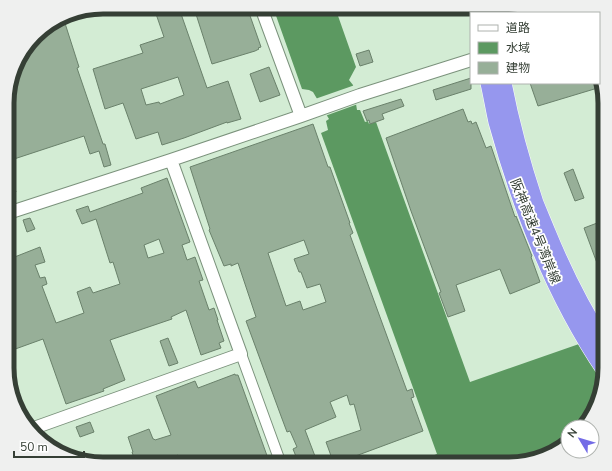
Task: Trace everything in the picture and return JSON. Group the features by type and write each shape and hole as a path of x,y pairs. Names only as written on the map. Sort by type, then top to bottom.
{"highway":[{"name":"阪神高速4号湾岸線","path":"490,84 497,120 510,164 539,246 559,290 580,330 598,359"},
{"name":"阪神高速4号湾岸線","path":"503,84 510,118 536,204 552,245 570,284 598,334"}],"street":[{"path":"263,14 301,116"},
{"path":"14,211 171,160 360,95 470,60"},
{"path":"171,160 278,457"},
{"path":"35,426 241,354"}],"water":[{"path":"275,14 337,14 356,67 349,80 353,85 357,110 360,110 365,122 368,121 369,124 376,122 470,382 579,344 598,367 595,391 586,413 582,419 560,419 560,441 532,454 515,457 429,457 437,454 321,133 328,130 326,121 329,119 313,92 302,89"}],"pier":[{"path":"355,85 358,104 325,116 315,99"}],"building":[{"path":"156,14 181,14 207,88 228,81 241,119 227,122 162,145 158,132 136,139 123,103 105,109 93,69 143,53 140,45 164,37","holes":["178,77 184,95 160,104 159,102 146,105 141,89"]},
{"path":"196,14 249,14 261,47 255,51 212,64"},
{"path":"65,22 79,67 77,68 103,144 105,144 111,165 104,167 99,151 90,154 84,136 14,159 14,103 19,74 26,58 36,44 53,29"},
{"path":"369,50 373,62 360,66 356,54"},
{"path":"269,67 280,95 260,102 250,74"},
{"path":"470,78 471,89 436,100 433,90"},
{"path":"530,84 596,84 597,88 538,106"},
{"path":"401,99 404,106 382,114 384,119 370,124 369,120 367,121 363,111"},
{"path":"463,109 468,122 471,121 472,124 476,122 486,148 491,146 515,217 516,216 532,256 531,257 540,282 510,294 500,269 456,285 465,311 448,317 439,293 441,292 386,138"},
{"path":"313,124 350,223 353,233 350,235 407,391 412,389 414,397 411,398 423,431 353,457 331,457 326,442 361,430 354,404 350,405 347,395 330,402 336,417 305,430 315,457 296,457 293,449 297,447 290,431 287,432 246,321 256,317 238,263 231,266 231,264 224,266 209,230 210,229 190,167","holes":["304,240 309,254 294,259 307,288 320,284 326,302 303,310 300,301 286,306 268,253"]},
{"path":"573,169 584,198 575,201 564,173"},
{"path":"167,178 190,242 182,245 187,260 195,257 203,280 199,281 209,310 214,308 224,341 219,343 221,348 201,355 186,310 171,317 172,319 110,340 125,380 103,389 104,391 66,404 43,339 14,349 14,257 40,247 45,262 35,265 40,278 45,277 47,284 42,286 56,323 84,313 77,292 90,287 93,293 120,284 113,262 110,263 96,219 82,224 76,210 88,206 90,212 143,193 141,188","holes":["159,239 164,253 148,258 144,245"]},
{"path":"30,218 35,229 27,232 23,220"},
{"path":"598,223 598,263 597,263 584,228"},
{"path":"168,338 178,363 169,366 160,341"},
{"path":"235,374 238,375 267,457 179,457 178,455 173,457 134,457 128,437 149,429 153,439 155,440 171,435 156,396 195,381 198,388"},
{"path":"90,422 94,432 80,437 76,427"}]}
